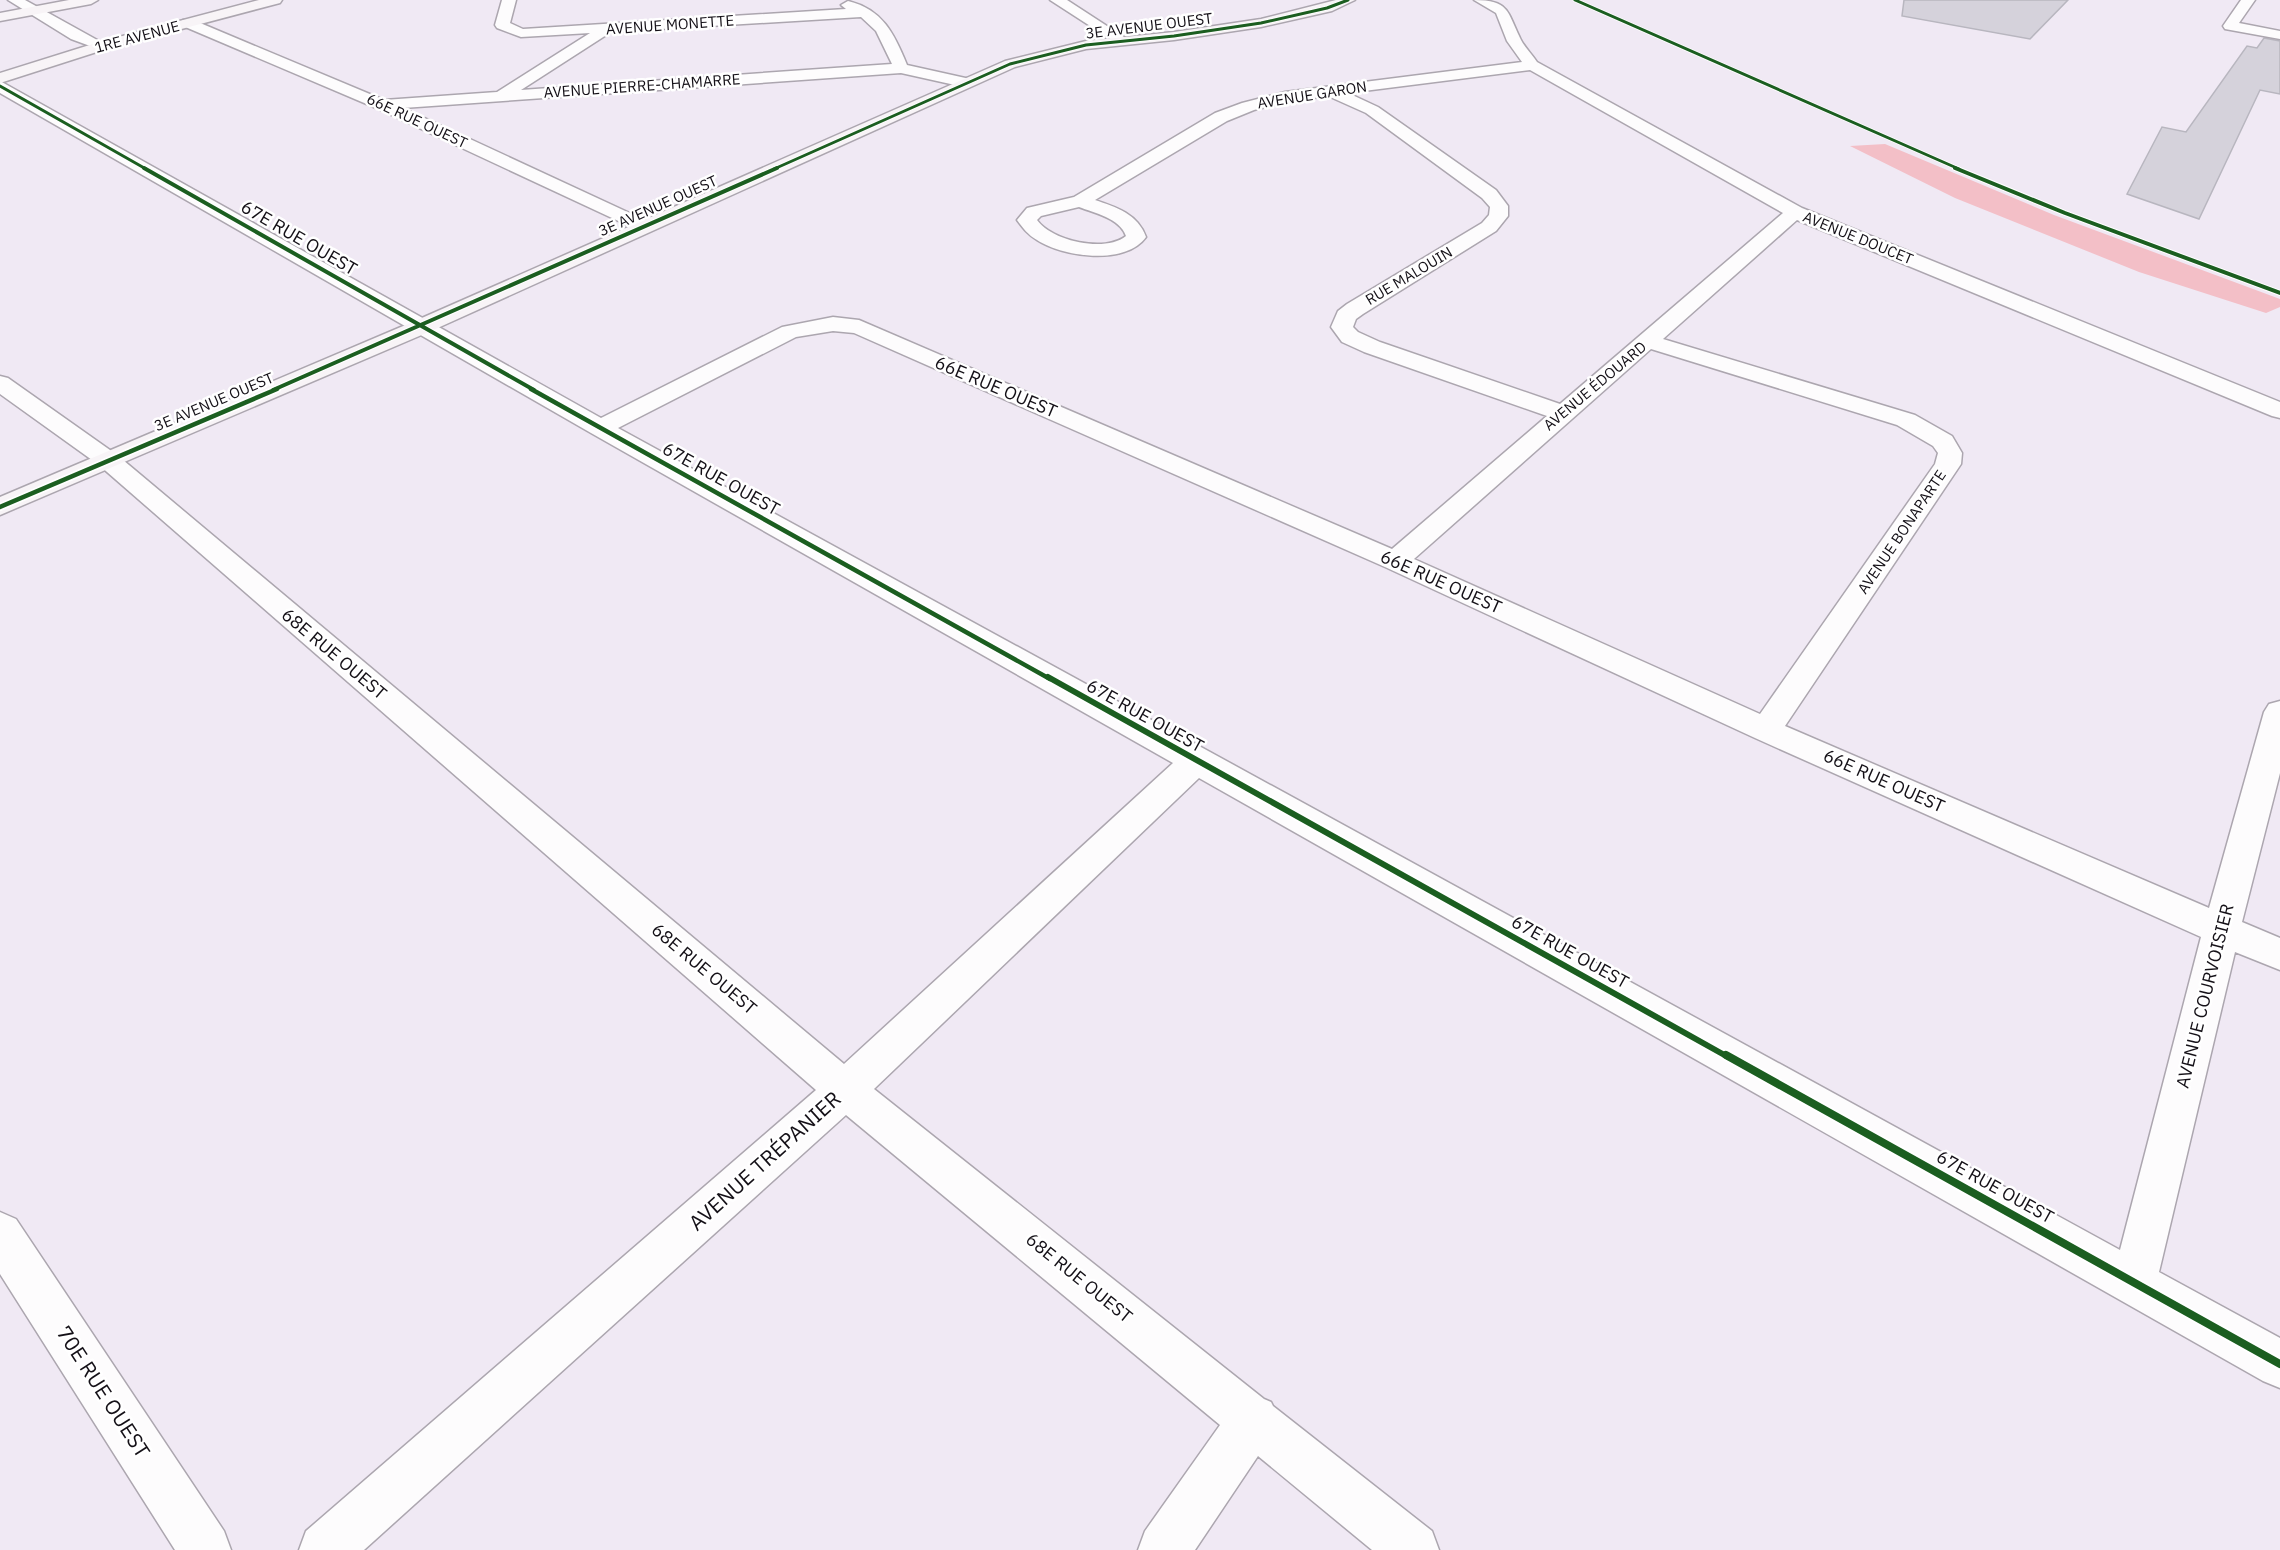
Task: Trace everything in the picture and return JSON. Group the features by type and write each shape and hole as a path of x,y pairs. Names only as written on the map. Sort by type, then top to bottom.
{"street":[{"path":"15,0 76,36 101,46"},
{"path":"0,17 91,0"},
{"name":"1RE AVENUE","path":"0,78 101,46 188,23 251,2 275,0"},
{"name":"AVENUE MONETTE","path":"509,0 502,25 512,32 535,34 867,12"},
{"path":"832,0 867,12 880,22 901,68"},
{"path":"1058,0 1123,40"},
{"name":"3E AVENUE OUEST","path":"0,507 423,326 964,82 1010,64 1054,52 1123,40 1174,36 1261,23 1327,8 1348,0"},
{"name":"AVENUE DOUCET","path":"1481,0 1502,11 1514,41 1532,65 1795,212 2280,411"},
{"path":"2248,0 2230,26 2280,34"},
{"name":"66E RUE OUEST","path":"188,23 382,105 642,226"},
{"path":"500,96 608,29"},
{"name":"AVENUE GARON","path":"1080,201 1127,222 1135,230 1136,237 1127,246 1110,250 1088,250 1042,237 1031,228 1027,220 1034,212 1080,201 1221,117 1266,102 1330,91 1532,65"},
{"name":"AVENUE PIERRE-CHAMARRE","path":"382,105 901,68 964,82"},
{"name":"67E RUE OUEST","path":"0,86 600,428 1195,762 2280,1364"},
{"name":"RUE MALOUIN","path":"1330,91 1372,110 1489,194 1499,206 1498,216 1489,227 1355,309 1346,316 1342,327 1350,337 1371,347 1562,413"},
{"name":"AVENUE ÉDOUARD","path":"1395,561 1795,212"},
{"name":"66E RUE OUEST","path":"600,428 790,332 833,324 859,327 1395,561 1766,730 2280,955"},
{"name":"AVENUE BONAPARTE","path":"1648,341 1906,420 1943,441 1950,453 1948,464 1766,730"},
{"name":"68E RUE OUEST","path":"0,383 108,460 845,1090 1413,1550"},
{"name":"AVENUE COURVOISIER","path":"2134,1282 2222,928 2280,712"},
{"name":"AVENUE TRÉPANIER","path":"325,1550 845,1090 1195,762"},
{"name":"70E RUE OUEST","path":"0,1234 205,1550"},
{"path":"1164,1550 1254,1419"}],"shaded area":[{"path":"1885,144 2054,215 2280,299 2280,307 2266,313 2139,272 1955,198 1850,146"}],"building":[{"path":"1904,0 2068,0 2030,39 1902,16"},
{"path":"2264,38 2280,41 2280,94 2260,90 2199,219 2127,194 2162,127 2186,132 2247,46 2257,48"}],"cycle path":[{"path":"0,507 423,326 1010,64 1086,45 1174,36 1261,23 1327,8 1348,0"},
{"path":"1575,0 1907,148 2065,213 2280,293"},
{"path":"0,86 600,428 2280,1364"}]}
